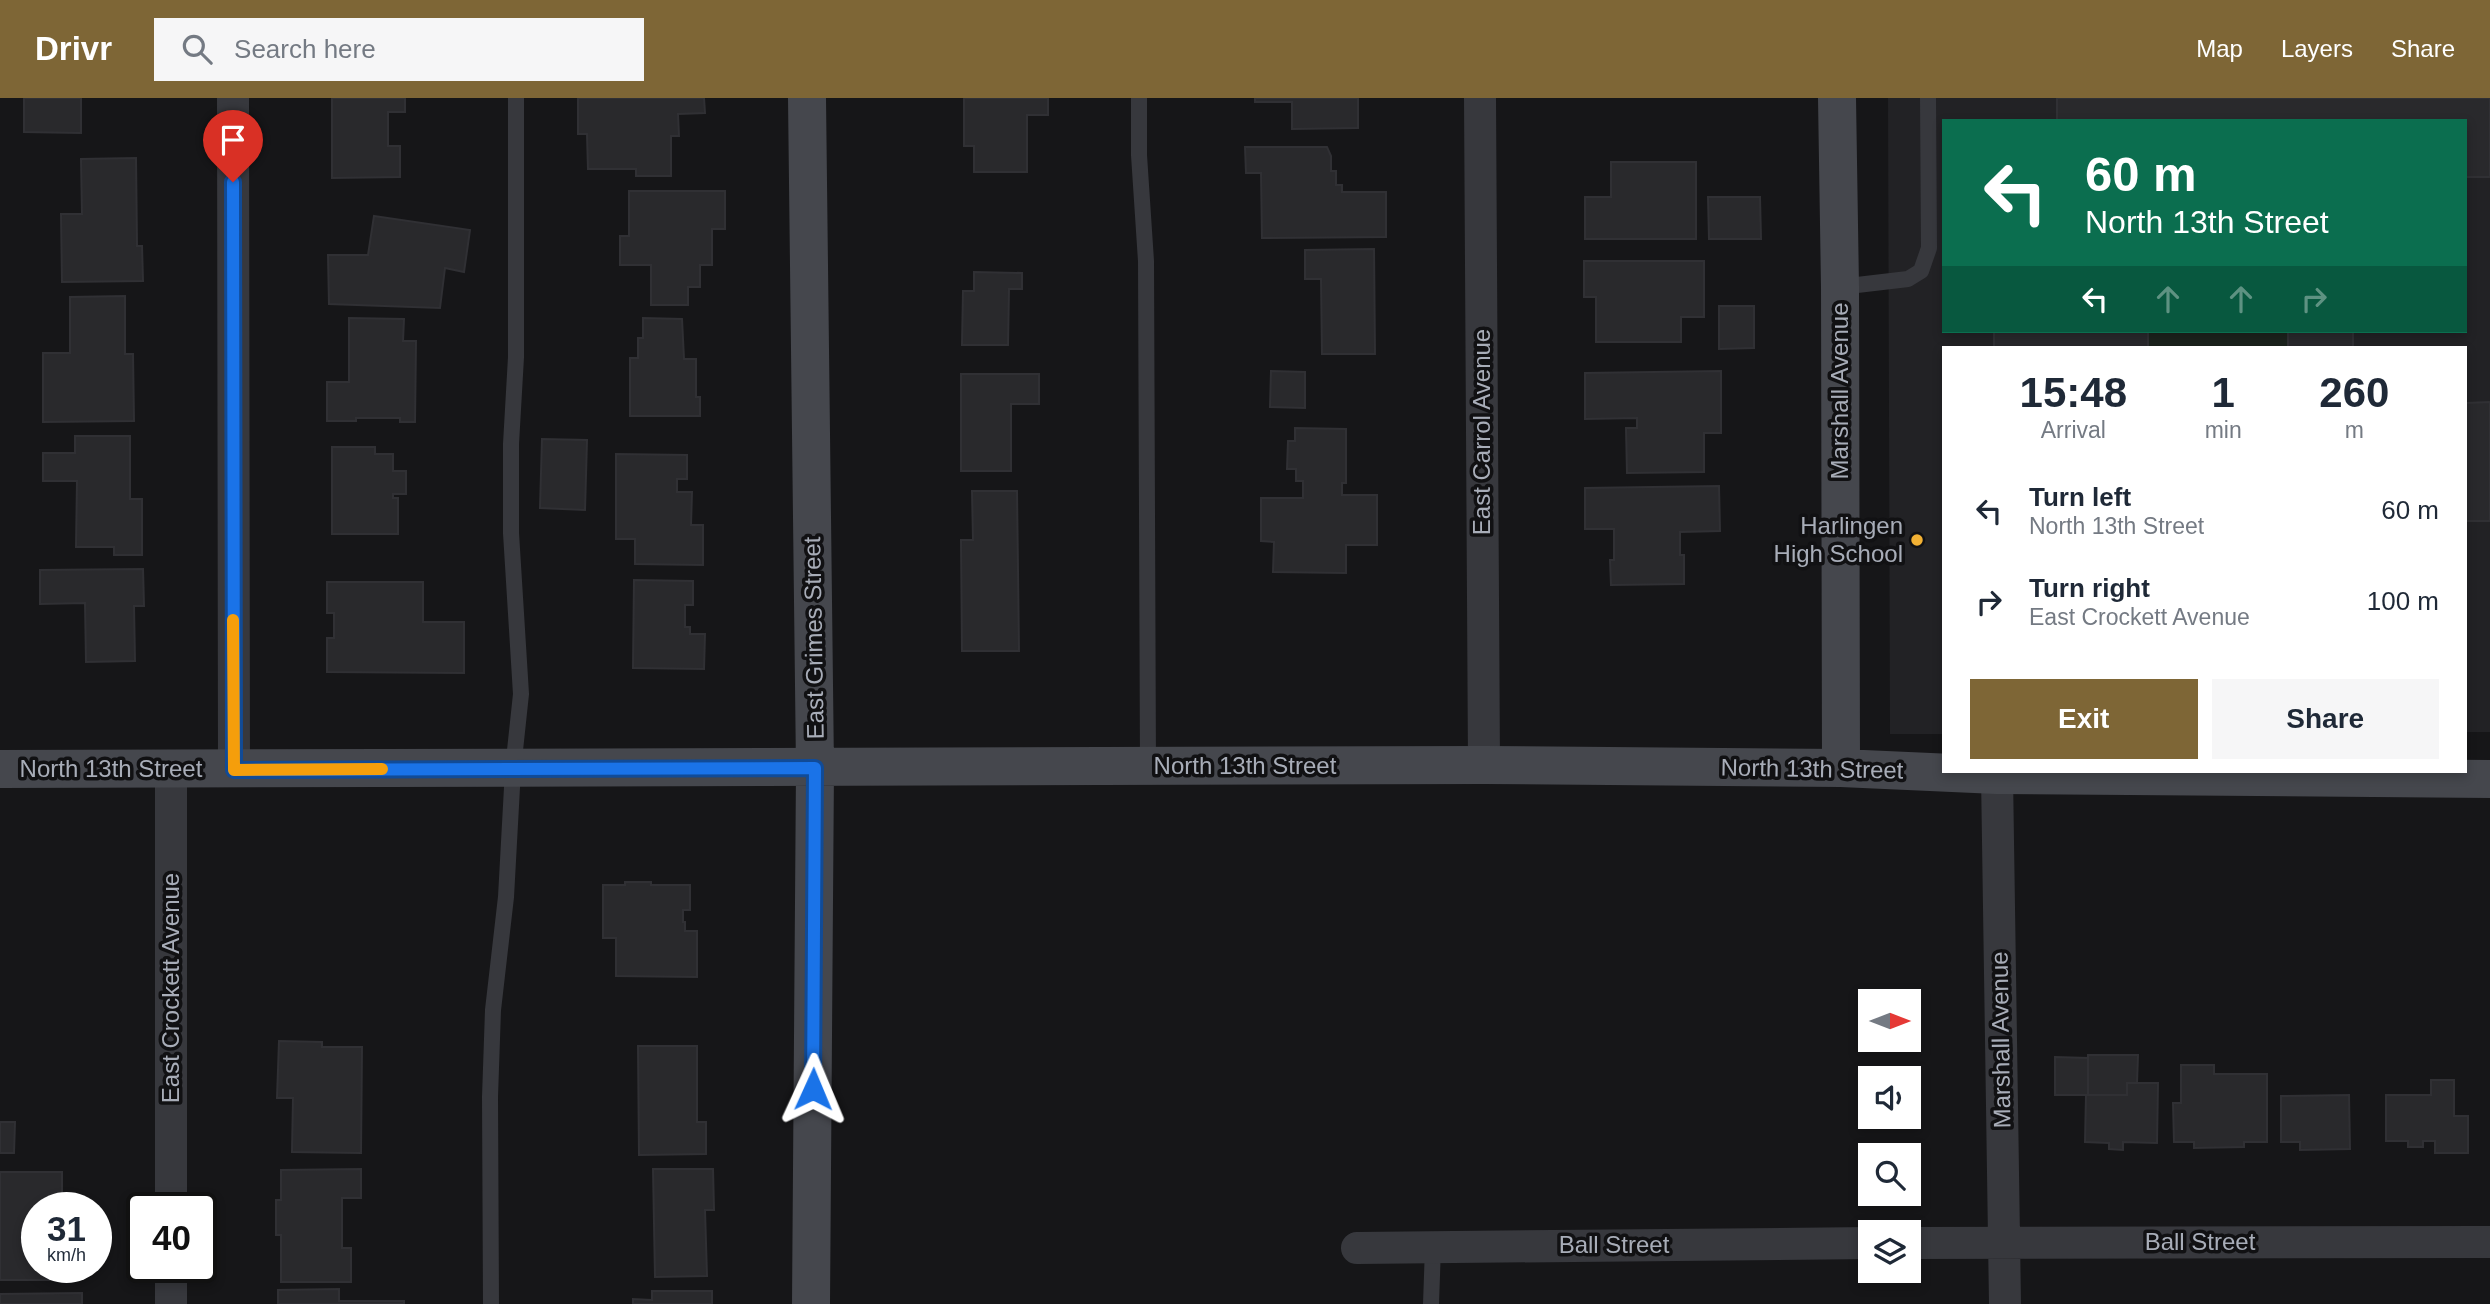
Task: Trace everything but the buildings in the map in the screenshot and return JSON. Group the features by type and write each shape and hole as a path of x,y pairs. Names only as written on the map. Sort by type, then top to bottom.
{"street":[{"path":"233,98 234,770"},
{"name":"East Grimes Street","path":"807,98 815,768 811,1304"},
{"name":"East Carrol Avenue","path":"1480,98 1484,765"},
{"name":"Marshall Avenue","path":"1837,98 1841,768"},
{"name":"North 13th Street","path":"0,769 1484,765 1841,768 1942,773"},
{"name":"East Crockett Avenue","path":"171,769 171,1192"},
{"name":"North 13th Street","path":"1952,773 2490,779"},
{"name":"Marshall Avenue","path":"1997,775 2005,1304"},
{"name":"Ball Street","path":"1921,1243 2490,1242"},
{"name":"Ball Street","path":"1356,1248 1858,1243"},
{"path":"171,1283 171,1304"}],"lane":[{"path":"491,1304 490,1097 493,1010 506,897 513,769 521,694 511,533 511,444 516,357 516,98"},
{"path":"1139,98 1139,155 1146,274 1148,766"},
{"path":"1840,287 1908,279 1921,271 1929,248 1928,98"},
{"path":"1431,1304 1433,1247"}],"shaded area":[{"name":"Harlingen High School","path":"1888,98 2490,98 2490,732 2467,732 2467,346 1942,346 1942,734 1890,734"},
{"path":"2148,333 2288,333 2288,346 2148,346"}],"slow traffic":[{"path":"233,620 234,770 382,769"}],"place":[{"name":"Harlingen High School","path":"1917,540"}],"route":[{"path":"233,182 234,770 815,768 813,1089"}]}
